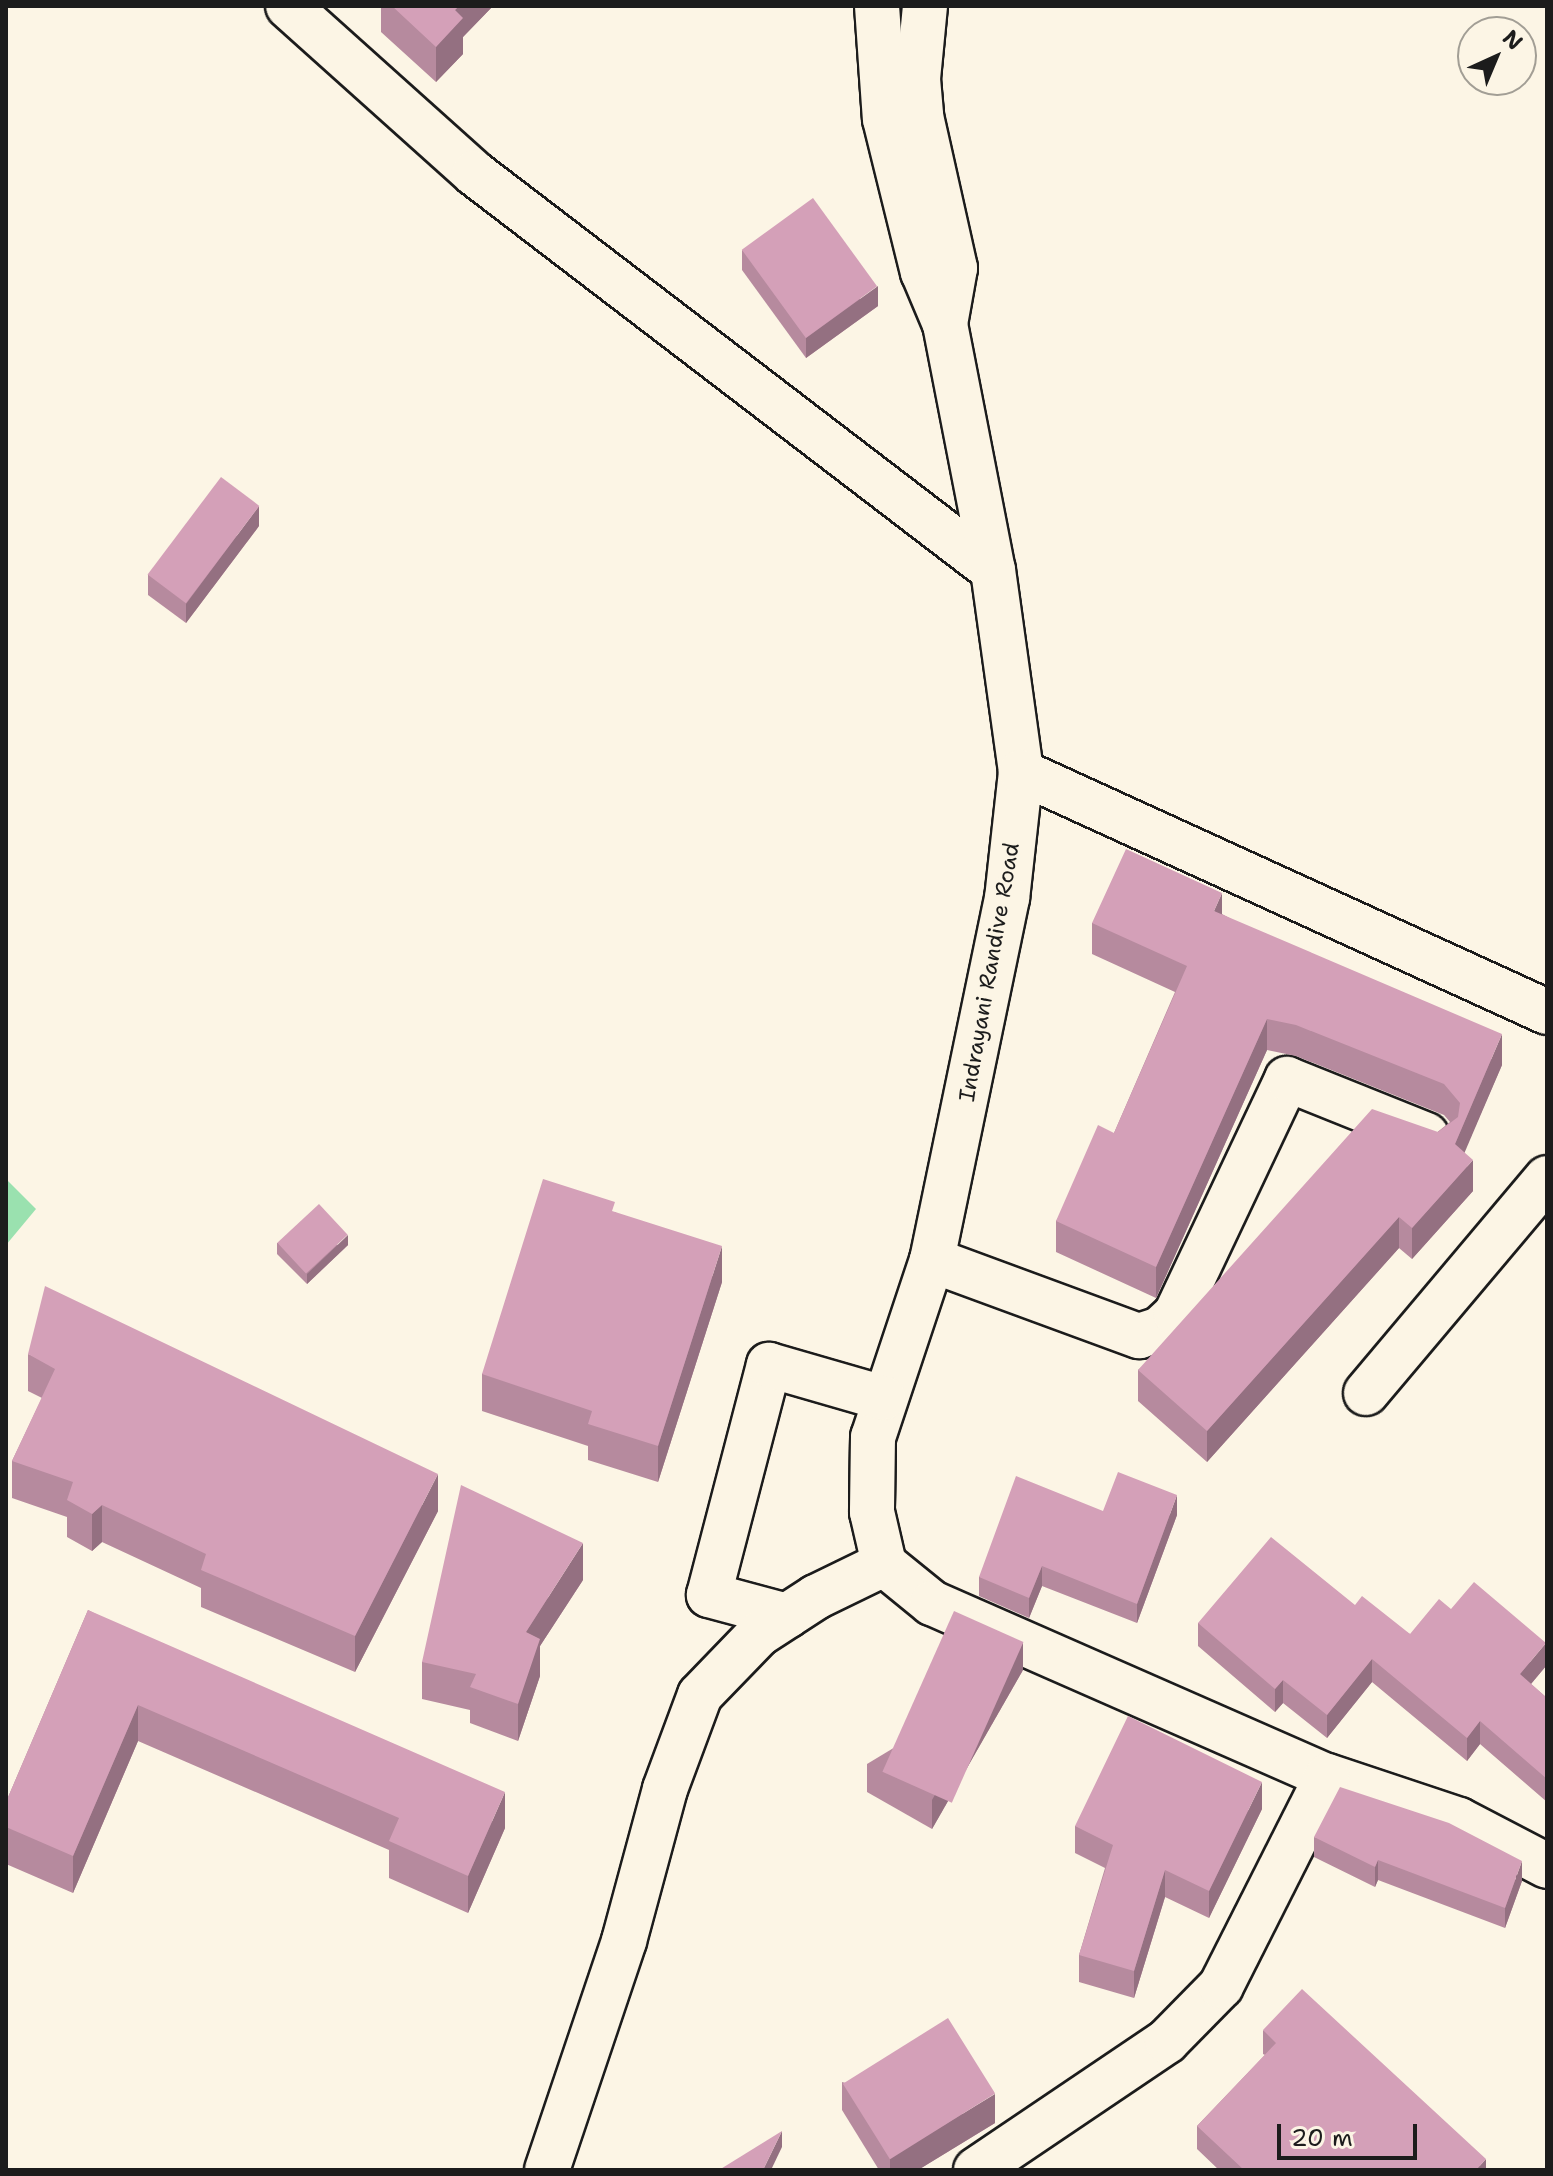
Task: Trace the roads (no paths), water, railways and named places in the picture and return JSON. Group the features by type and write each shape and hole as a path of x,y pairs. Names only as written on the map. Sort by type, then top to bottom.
{"street":[{"path":"288,6 474,173 993,570"},
{"name":"Indrayani Randive Road","path":"877,6 885,119 923,272 945,324 993,570 1021,772 1007,898 932,1260 883,1398 873,1437 872,1512 884,1564"},
{"name":"Indrayani Randive Road","path":"925,6 918,79 921,116 955,268 945,324"},
{"path":"1021,772 1547,1012"},
{"path":"932,1260 1139,1336 1160,1329 1176,1314 1287,1079 1435,1138"},
{"path":"1366,1393 1547,1178"},
{"path":"787,1616 709,1595 769,1365 883,1398"},
{"path":"547,2170 624,1941 665,1789 700,1695 759,1634 884,1564 932,1603 1327,1776 1459,1820 1547,1866"},
{"path":"976,2170 1167,2041 1221,1986 1327,1776"}]}
